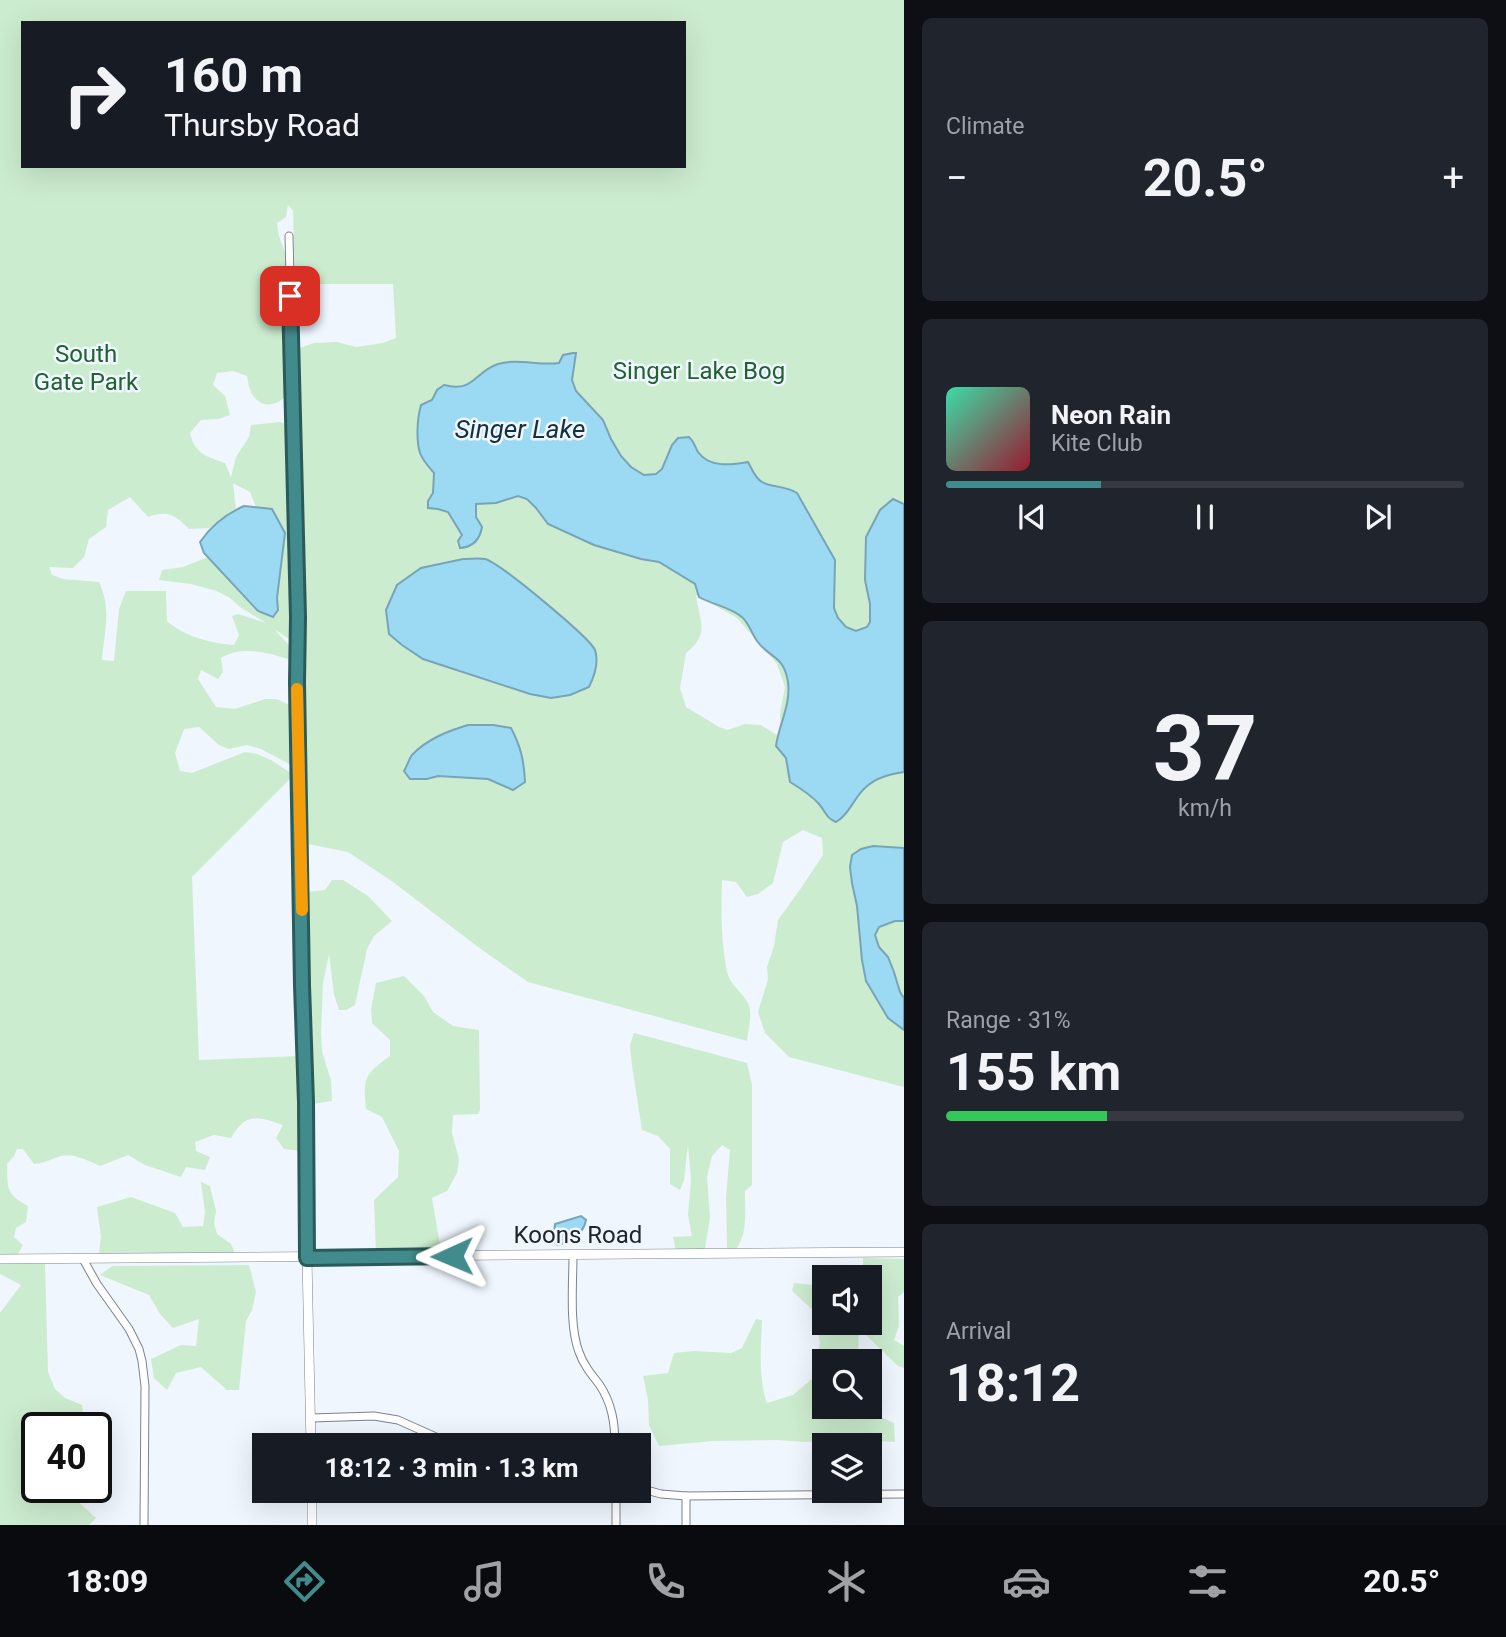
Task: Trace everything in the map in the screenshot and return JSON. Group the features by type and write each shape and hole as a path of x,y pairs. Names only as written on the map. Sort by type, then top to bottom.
{"street":[{"path":"289,236 311,1433"},
{"name":"Koons Road","path":"0,1259 904,1252"},
{"path":"573,1255 575,1339 584,1364 610,1404 614,1433"},
{"path":"83,1259 97,1284 129,1328 142,1361 145,1386 144,1525"},
{"path":"311,1418 374,1416 398,1420 427,1433"},
{"path":"651,1491 686,1496 904,1494"},
{"path":"686,1496 686,1525"},
{"path":"312,1503 312,1525"},
{"path":"616,1503 616,1525"}],"green space":[{"path":"0,0 904,0 904,1087 789,1057 765,1033 758,1012 768,979 767,967 778,920 823,855 822,838 803,830 783,842 773,883 758,894 747,897 736,882 722,880 725,960 733,985 749,1007 747,1041 528,982 348,852 303,843 297,349 314,343 337,342 356,347 396,338 393,284 295,284 293,211 288,205 286,217 277,223 285,253 288,394 279,401 265,404 252,394 247,376 233,371 217,373 213,385 225,396 230,415 201,420 190,433 198,450 225,463 231,477 236,457 249,437 251,425 279,422 288,424 294,642 274,629 290,646 291,660 265,653 238,652 221,658 223,672 218,679 201,670 198,679 216,707 235,709 265,699 277,699 294,707 295,764 291,765 261,749 247,745 229,749 219,745 199,727 184,729 175,753 180,771 192,773 245,752 271,760 294,775 192,877 199,1060 300,1056 303,1151 284,1149 276,1138 283,1125 260,1118 247,1120 231,1138 214,1135 195,1142 196,1151 210,1157 205,1170 186,1167 181,1177 145,1165 128,1155 100,1166 66,1155 34,1164 23,1149 17,1149 7,1164 9,1190 28,1206 26,1222 16,1228 14,1237 23,1245 18,1254 0,1254","holes":["233,483 250,492 256,507 272,509 285,533 278,610 227,577 208,557 183,567 162,570 159,580 217,591 266,623 238,614 232,616 239,635 234,645 207,641 190,635 167,621 166,591 126,591 119,609 114,661 102,660 106,612 99,582 63,579 52,575 49,567 73,568 84,557 89,539 106,527 108,510 130,497 148,517 166,514 180,520 189,529 210,528 236,510","696,595 737,618 777,664 785,687 780,714 782,751 776,746 777,735 761,725 745,724 728,730 686,707 680,688 686,653 699,639 702,626"]},
{"path":"332,880 343,880 368,896 392,921 374,936 367,949 355,1005 346,1010 339,1010 334,994 329,954 323,983 321,1032 322,1051 331,1081 332,1101 312,1104 307,892 325,890"},
{"path":"404,976 424,996 433,1012 453,1026 479,1030 480,1110 478,1114 453,1115 452,1133 459,1159 457,1173 447,1191 432,1198 441,1251 376,1255 374,1200 398,1177 399,1151 382,1117 366,1109 367,1078 390,1056 390,1040 372,1023 371,1009 376,983"},
{"path":"634,1033 747,1063 752,1085 752,1185 745,1191 744,1229 736,1249 727,1248 726,1197 730,1150 722,1145 712,1156 707,1177 710,1218 705,1249 676,1250 673,1237 692,1236 688,1215 691,1180 688,1144 684,1180 680,1190 670,1184 670,1149 658,1136 642,1130 630,1045"},
{"path":"201,1182 210,1186 216,1211 214,1223 217,1234 231,1244 237,1258 101,1259 97,1207 131,1197 175,1213 183,1227 203,1226 205,1212"},
{"path":"863,1258 904,1259 904,1292 898,1297 899,1326 894,1340 904,1346 904,1368 898,1366 866,1335 882,1335 882,1265 863,1265"},
{"path":"0,1264 45,1264 48,1372 55,1389 65,1398 82,1405 83,1412 21,1412 21,1503 79,1503 96,1518 89,1525 0,1525 0,1313 21,1285 0,1274"},
{"path":"249,1265 256,1292 246,1321 239,1390 227,1390 201,1367 176,1373 167,1390 154,1378 151,1359 181,1345 196,1346 199,1319 173,1328 160,1314 149,1295 100,1275 112,1266"},
{"path":"794,1283 812,1285 812,1309 792,1291"},
{"path":"756,1319 762,1320 761,1373 767,1403 793,1395 812,1379 812,1419 882,1418 894,1423 895,1442 882,1441 882,1433 812,1433 812,1442 714,1441 659,1446 649,1425 643,1376 668,1373 674,1353 731,1353 742,1348"},
{"path":"819,1335 859,1335 858,1349 819,1349"}],"water":[{"name":"Singer Lake","path":"576,353 572,380 576,391 603,420 621,456 631,467 644,475 656,474 662,469 672,445 678,438 689,437 698,452 708,461 728,464 748,462 762,482 797,493 835,560 834,608 846,627 856,631 867,627 870,622 870,604 865,580 866,537 880,510 893,499 904,504 904,772 884,776 870,784 836,822 828,817 819,804 790,782 786,758 776,746 788,699 786,673 780,662 762,647 745,620 738,614 699,597 695,584 659,562 594,545 548,524 527,499 518,496 496,503 476,504 476,517 482,527 481,531 472,544 460,548 458,541 462,535 448,512 428,508 428,501 433,493 434,473 423,459 419,448 421,405 432,400 437,390 444,385 454,387 468,384 498,364 559,363 563,355"},
{"path":"244,506 272,509 285,533 278,610 273,617 258,611 204,553 200,542 219,521"},
{"path":"463,559 485,559 508,573 589,643 595,650 596,659 589,687 570,695 551,698 530,694 423,659 389,634 386,610 397,585 421,568"},
{"path":"468,725 511,728 521,754 525,782 513,790 488,779 438,776 410,779 404,771 418,749 438,736"},
{"path":"873,846 904,848 904,921 895,921 879,927 875,935 879,947 888,957 904,998 904,1030 888,1018 866,981 862,960 850,867 852,855"},
{"path":"581,1216 586,1220 579,1234 572,1240 557,1245 553,1240 555,1224"}],"slow traffic":[{"path":"297,689 302,910"}],"route":[{"path":"290,296 298,617 298,779 307,1258 452,1256"}],"park label":[{"name":"South Gate Park","path":"86,368"},
{"name":"Singer Lake Bog","path":"699,371"}]}
